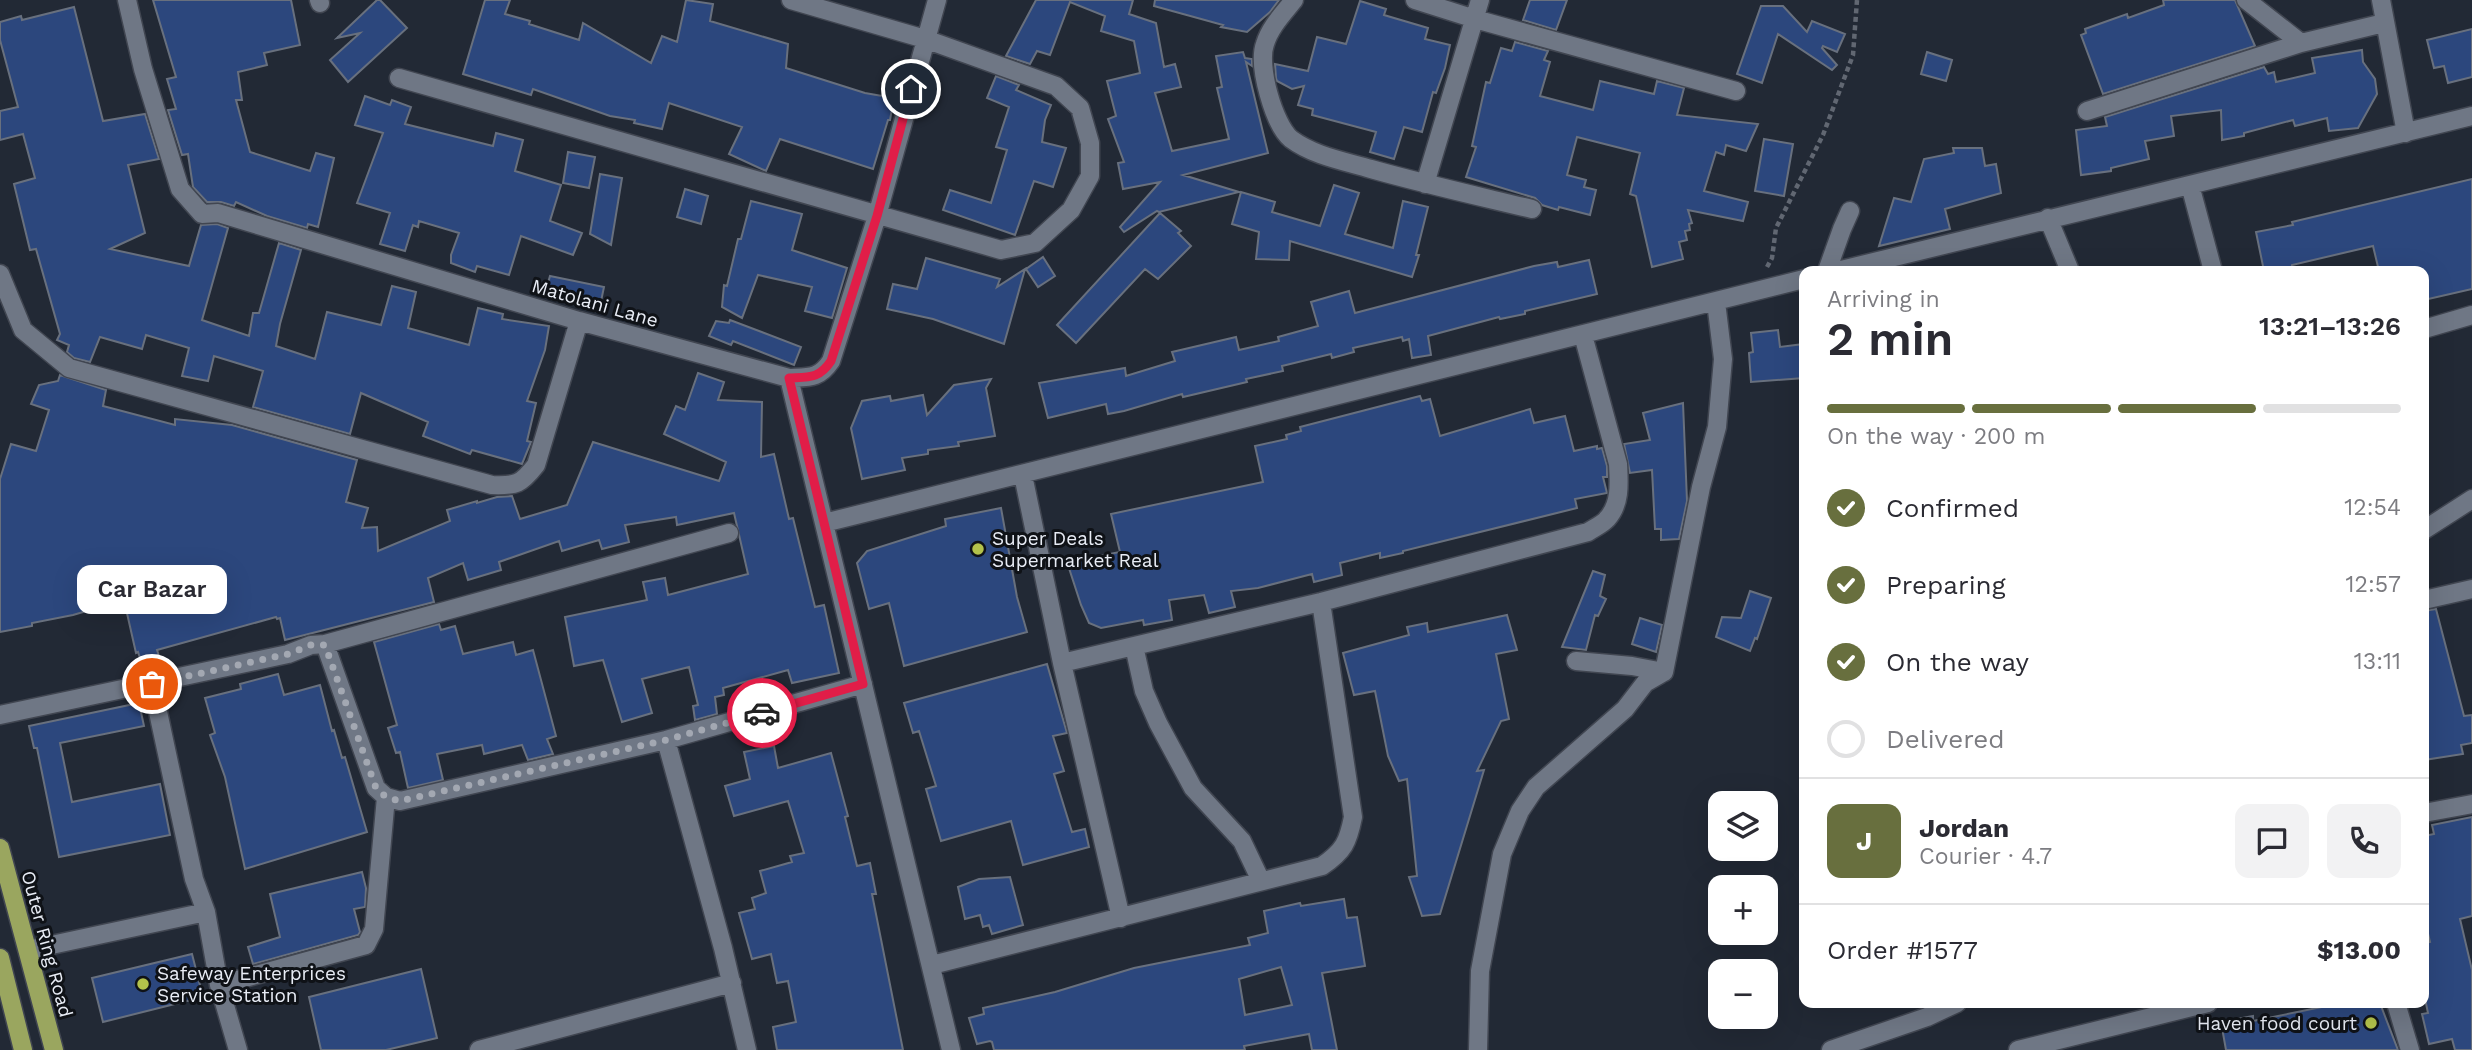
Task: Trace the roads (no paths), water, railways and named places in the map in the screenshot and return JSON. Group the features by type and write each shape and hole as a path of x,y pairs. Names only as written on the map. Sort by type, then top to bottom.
{"main road":[{"name":"Outer Ring Road","path":"0,848 54,1050"},
{"path":"0,958 23,1050"}],"street":[{"name":"Matolani Lane","path":"127,0 143,69 180,189 202,214 218,214 579,321 789,378 812,377 824,371 831,361 877,216 937,0"},
{"path":"399,78 1001,250 1035,243 1072,210 1090,176 1090,142 1080,108 1056,86 925,38 791,0"},
{"path":"1294,0 1275,24 1264,46 1262,66 1275,113 1289,138 1319,154 1425,184 1532,209"},
{"path":"1415,0 1736,91"},
{"path":"1425,184 1480,0"},
{"path":"2246,0 2301,43"},
{"path":"2381,0 2406,133"},
{"path":"2087,111 2301,43 2384,23"},
{"path":"1878,266 2048,218 2472,116"},
{"path":"2190,185 2212,266"},
{"path":"1830,266 1850,211"},
{"path":"2048,218 2068,266"},
{"path":"0,274 23,330 69,368 492,485 507,486 524,481 536,465 579,321"},
{"path":"824,523 1799,280"},
{"path":"1478,1050 1482,958 1502,855 1520,811 1536,787 1625,709 1645,683 1664,672 1701,488 1717,427 1723,359 1716,302"},
{"path":"2429,328 2472,315"},
{"path":"1062,663 1321,602 1588,531 1607,519 1616,503 1619,484 1618,464 1583,335"},
{"path":"789,378 951,1050"},
{"path":"1023,475 1062,663 1121,918"},
{"path":"2429,527 2472,499"},
{"path":"0,715 288,654 311,645 325,645 729,533"},
{"path":"2429,599 2472,589"},
{"path":"932,965 1322,866 1339,855 1349,838 1353,817 1321,602"},
{"path":"325,645 376,788 386,797 400,801 666,740 863,684"},
{"path":"1134,646 1144,691 1187,778 1216,815 1242,841 1261,881"},
{"path":"1576,661 1664,672"},
{"path":"152,684 194,879 206,912 219,985 238,1050"},
{"path":"666,740 732,983 747,1050"},
{"path":"219,985 366,945 374,929 386,797"},
{"path":"2429,812 2472,804"},
{"path":"28,950 206,912"},
{"path":"479,1050 732,983"},
{"path":"1831,1050 1946,1008"},
{"path":"2018,1050 2188,1008"},
{"path":"2397,1008 2410,1050"}],"place":[{"name":"Super Deals Supermarket Real","path":"978,549"},
{"name":"Car Bazar","path":"152,684"},
{"name":"Safeway Enterprices Service Station","path":"143,984"},
{"name":"Haven food court","path":"2371,1023"}]}
